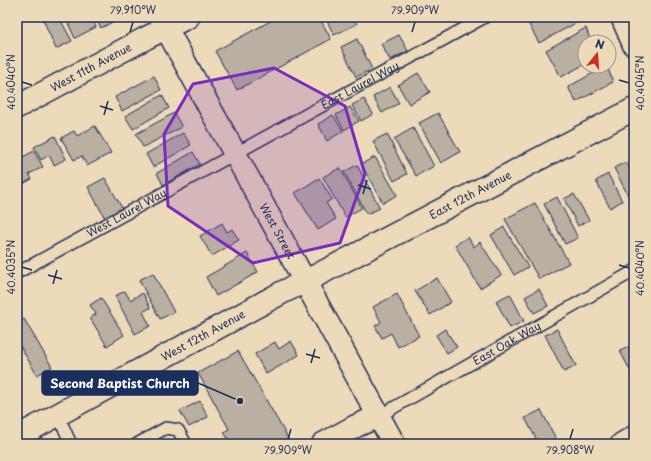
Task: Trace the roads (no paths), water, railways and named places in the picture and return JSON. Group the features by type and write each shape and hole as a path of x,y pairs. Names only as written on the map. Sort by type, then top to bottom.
{"street":[{"name":"West 11th Avenue","path":"17,107 146,38 163,23 188,17"},
{"path":"622,17 634,45"},
{"name":"West Street","path":"163,23 306,281 394,444"},
{"name":"East 12th Avenue","path":"306,281 634,109"},
{"name":"West 12th Avenue","path":"17,437 283,292 306,281"},
{"path":"323,444 356,426 379,416"},
{"path":"622,444 634,437"}],"lane":[{"name":"East Laurel Way","path":"236,154 485,17"},
{"name":"West Laurel Way","path":"17,273 214,164 236,154"},
{"name":"East Oak Way","path":"379,416 634,271"},
{"path":"58,415 71,444"},
{"path":"137,444 166,428 178,430 186,444"}],"place":[{"name":"Second Baptist Church","path":"240,401"}]}
